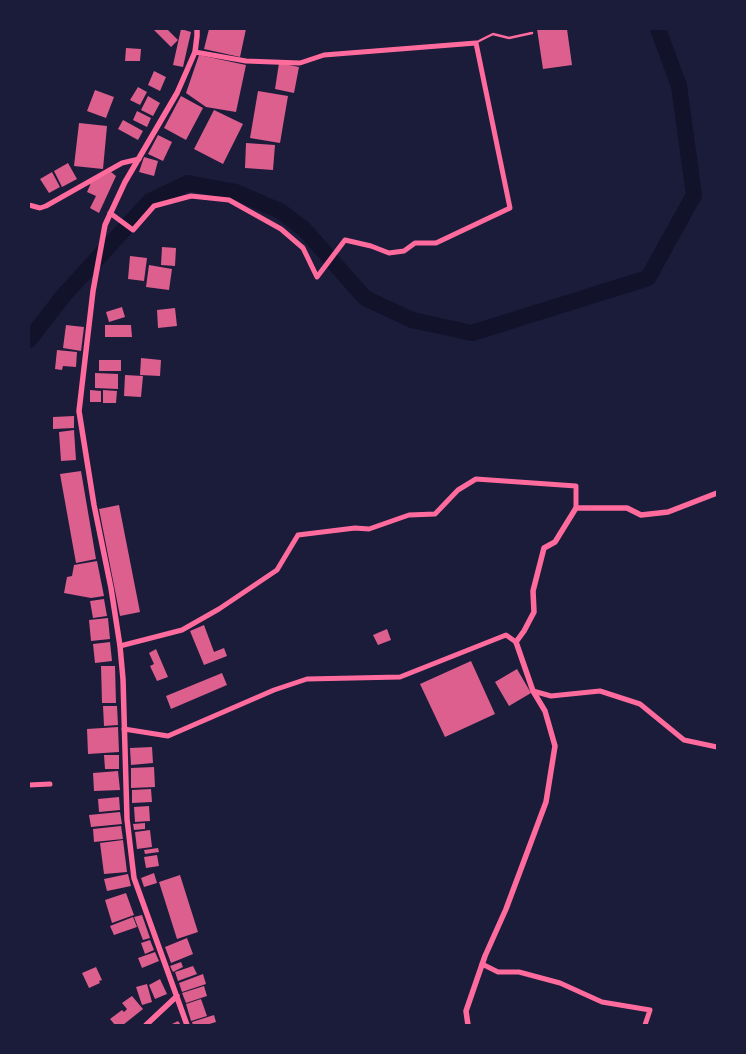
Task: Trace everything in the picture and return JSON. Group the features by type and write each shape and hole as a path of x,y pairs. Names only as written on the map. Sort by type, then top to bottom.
{"street":[{"path":"187,1025 134,878 127,819 123,679 120,646 79,411 93,291 105,225 125,182 177,93 195,52 198,36 197,29"},
{"path":"110,213 132,230 154,206 190,196 229,200 281,229 304,248 318,277 345,240 371,246 389,253 404,251 415,243 436,243 510,208 476,43 324,55 300,63 246,61 195,52"},
{"path":"29,205 40,208 46,206 122,163 139,158"},
{"path":"120,646 182,630 219,609 277,570 298,535 355,528 369,529 409,515 434,514 458,490 476,479 576,486 576,508 555,542 544,548 533,591 534,612 516,642"},
{"path":"576,508 627,508 640,515 668,512 717,492"},
{"path":"124,729 168,736 274,690 307,679 400,677 506,635 516,642 533,691 545,711 556,746 546,802 506,909 482,964 466,1011 468,1025"},
{"path":"533,691 551,696 600,691 640,704 684,740 717,747"},
{"path":"29,785 50,784"},
{"path":"482,964 498,972 519,972 560,983 602,1002 650,1010 645,1025"},
{"path":"146,1025 177,996"}],"lane":[{"path":"476,43 493,34 509,38 532,33"}],"building":[{"path":"153,29 167,29 178,40 171,47"},
{"path":"181,29 191,32 183,67 173,65"},
{"path":"209,29 246,29 240,57 204,49"},
{"path":"537,29 567,29 572,65 543,69"},
{"path":"126,48 141,49 140,61 125,61"},
{"path":"199,55 246,65 236,112 206,107 186,93"},
{"path":"279,63 299,67 294,93 275,89"},
{"path":"154,71 166,77 160,91 148,85"},
{"path":"138,87 147,92 140,105 130,100"},
{"path":"95,90 114,97 106,118 87,111"},
{"path":"258,91 288,96 280,143 250,138"},
{"path":"148,96 160,103 153,116 141,110"},
{"path":"181,96 203,108 186,140 164,128"},
{"path":"214,110 243,124 223,164 194,149"},
{"path":"137,111 151,118 147,127 133,120"},
{"path":"123,120 143,131 138,140 118,129"},
{"path":"79,123 107,126 103,169 74,166"},
{"path":"158,135 172,142 163,161 148,154"},
{"path":"246,143 275,145 273,170 245,168"},
{"path":"144,157 158,161 154,176 139,172"},
{"path":"68,163 77,179 62,187 54,171"},
{"path":"52,172 60,187 49,193 40,179"},
{"path":"111,172 116,176 99,213 90,208 96,196 87,192 91,183"},
{"path":"162,247 176,248 175,266 161,265"},
{"path":"130,256 147,258 144,281 128,279"},
{"path":"149,265 172,269 169,290 146,287"},
{"path":"122,307 125,317 109,322 106,312"},
{"path":"175,308 177,326 158,328 157,310"},
{"path":"66,325 84,327 81,351 63,348"},
{"path":"105,325 131,325 132,337 105,337"},
{"path":"57,350 77,352 76,367 63,366 62,370 55,369"},
{"path":"141,358 161,360 160,376 140,375"},
{"path":"99,360 121,360 121,371 99,371"},
{"path":"95,373 118,374 118,389 95,388"},
{"path":"125,375 143,376 141,397 124,396"},
{"path":"90,390 101,391 101,402 90,402"},
{"path":"103,390 117,391 116,403 103,403"},
{"path":"74,416 74,428 53,429 53,417"},
{"path":"74,430 76,460 61,461 59,432"},
{"path":"81,471 96,559 76,563 60,474"},
{"path":"119,505 140,612 120,616 99,509"},
{"path":"97,561 104,596 91,598 64,593 67,577 72,576 74,565"},
{"path":"104,599 107,616 93,618 90,601"},
{"path":"108,618 110,639 91,641 89,620"},
{"path":"204,625 214,652 224,648 227,656 204,665 190,631"},
{"path":"387,629 391,640 378,645 373,635"},
{"path":"110,642 112,661 95,663 93,644"},
{"path":"156,649 168,677 157,681 150,666 154,664 149,653"},
{"path":"471,661 495,714 445,737 420,684"},
{"path":"101,666 115,666 116,703 102,703"},
{"path":"517,669 531,693 509,706 495,682"},
{"path":"222,673 227,685 171,709 166,696"},
{"path":"103,706 117,706 118,725 104,726"},
{"path":"118,727 119,752 88,754 87,729"},
{"path":"152,747 153,763 131,765 130,748"},
{"path":"104,755 119,755 119,769 105,769"},
{"path":"154,767 155,787 131,788 131,768"},
{"path":"118,771 120,790 94,791 93,773"},
{"path":"151,789 152,802 132,803 132,790"},
{"path":"119,797 120,810 99,812 98,799"},
{"path":"149,806 150,821 135,822 134,807"},
{"path":"120,812 122,824 91,827 89,815"},
{"path":"145,823 145,829 134,830 133,824"},
{"path":"121,826 123,839 94,842 93,829"},
{"path":"150,830 152,847 137,849 135,832"},
{"path":"123,840 127,872 104,874 100,843"},
{"path":"158,848 159,852 145,854 144,850"},
{"path":"157,855 159,866 146,868 144,857"},
{"path":"154,873 157,883 144,887 141,878"},
{"path":"128,874 131,886 107,891 104,879"},
{"path":"180,875 198,932 177,939 159,882"},
{"path":"126,893 134,915 112,923 105,900"},
{"path":"142,915 150,938 143,940 134,917"},
{"path":"133,917 137,927 114,935 110,926"},
{"path":"187,938 193,954 171,963 165,947"},
{"path":"150,940 154,950 145,954 141,943"},
{"path":"155,952 159,961 142,968 138,958"},
{"path":"181,962 183,967 173,972 170,966"},
{"path":"193,966 197,974 178,981 175,972"},
{"path":"96,967 102,980 99,981 100,983 89,988 82,973"},
{"path":"203,974 206,984 182,992 179,983"},
{"path":"160,979 167,994 155,999 149,985"},
{"path":"147,984 152,1002 142,1005 136,987"},
{"path":"204,986 207,996 186,1003 182,993"},
{"path":"132,996 143,1009 123,1025 115,1025 110,1019 122,1010 124,1012 127,1009 122,1003"},
{"path":"201,999 207,1016 191,1021 186,1004"},
{"path":"214,1015 216,1022 206,1025 193,1025 192,1022"},
{"path":"178,1021 181,1025 170,1025"}],"waterway":[{"path":"29,340 64,295 150,201 188,183 236,192 280,211 304,229 365,298 412,320 472,333 648,278 694,195 679,86 658,29"}]}
